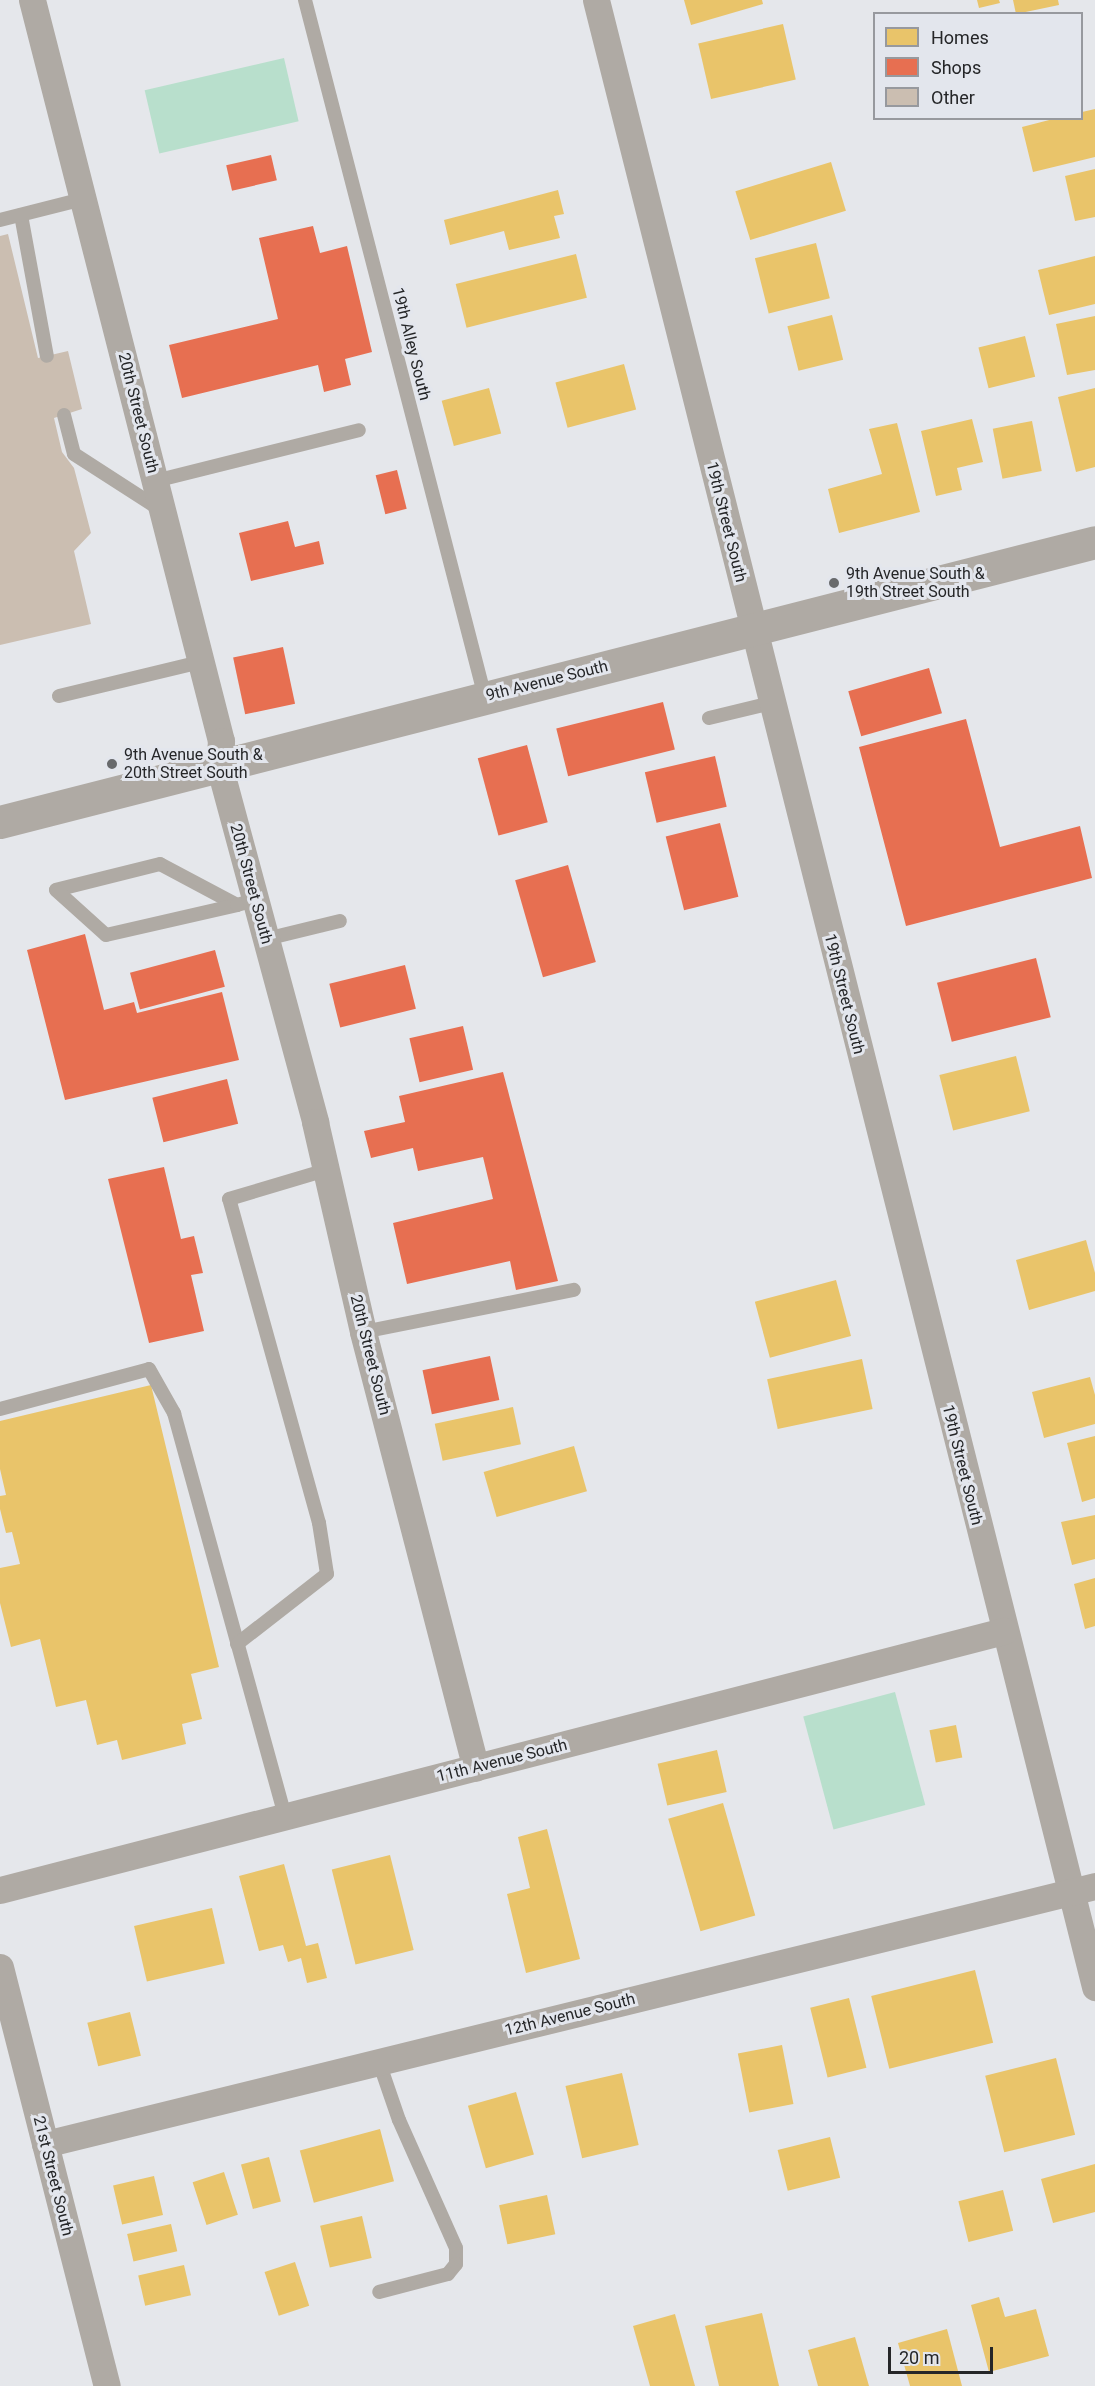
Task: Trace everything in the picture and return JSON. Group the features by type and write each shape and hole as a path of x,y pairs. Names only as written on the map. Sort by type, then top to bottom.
{"street":[{"name":"20th Street South","path":"32,0 221,741 219,765 246,902 266,939 326,1170 363,1332 476,1768"},
{"name":"19th Street South","path":"596,0 1004,1631 1083,1889 1095,1987"},
{"name":"9th Avenue South","path":"0,822 1095,542"},
{"name":"11th Avenue South","path":"0,1890 1004,1631"},
{"name":"12th Avenue South","path":"45,2144 1083,1889"},
{"name":"21st Street South","path":"0,1967 107,2386"}],"lane":[{"name":"19th Alley South","path":"305,0 485,697"},
{"path":"0,220 83,199"},
{"path":"21,215 47,356"},
{"path":"63,415 74,454 163,511"},
{"path":"155,481 359,430"},
{"path":"59,696 201,662"},
{"path":"709,718 771,703"},
{"path":"160,864 246,902 106,935 57,890 160,864"},
{"path":"266,939 340,921"},
{"path":"237,1644 327,1574 319,1523 229,1199 326,1170"},
{"path":"363,1332 574,1290"},
{"path":"0,1410 149,1369 174,1413 285,1816"},
{"path":"379,2062 399,2120 456,2248 456,2264 448,2274 379,2292"}],"green space":[{"path":"284,58 299,121 159,154 145,90"},
{"path":"895,1692 925,1805 834,1830 803,1717"}],"building: Homes":[{"path":"684,0 762,0 763,4 691,25"},
{"path":"977,0 999,0 1000,3 979,8"},
{"path":"1013,0 1058,0 1059,5 1016,12"},
{"path":"783,24 796,80 711,99 698,44"},
{"path":"1095,109 1095,157 1033,172 1022,127 1049,120 1083,120 1083,112"},
{"path":"831,162 846,211 750,240 735,191"},
{"path":"1095,169 1095,217 1075,221 1065,176"},
{"path":"558,190 564,214 554,216 560,238 509,250 504,231 450,245 444,220"},
{"path":"816,243 830,298 769,314 755,258"},
{"path":"576,254 587,298 467,328 456,284"},
{"path":"1095,256 1095,304 1049,315 1038,270"},
{"path":"832,315 843,360 798,371 787,326"},
{"path":"1095,316 1095,370 1067,375 1056,324"},
{"path":"1025,336 1035,377 989,388 978,348"},
{"path":"624,364 636,409 568,428 555,382"},
{"path":"489,388 501,433 454,446 442,401"},
{"path":"1095,388 1095,467 1076,472 1058,397"},
{"path":"972,419 983,462 957,468 962,490 936,496 921,431"},
{"path":"1032,421 1042,471 1002,479 993,429"},
{"path":"897,423 920,512 839,533 828,489 882,474 869,429"},
{"path":"1016,1056 1030,1111 953,1130 939,1075"},
{"path":"1086,1240 1095,1273 1095,1291 1029,1310 1016,1260"},
{"path":"836,1280 851,1336 770,1358 755,1302"},
{"path":"862,1359 873,1409 778,1429 767,1379"},
{"path":"1090,1377 1095,1395 1095,1424 1044,1438 1032,1392"},
{"path":"151,1385 219,1667 191,1674 202,1719 182,1724 186,1744 122,1760 117,1740 97,1745 86,1700 56,1707 40,1639 11,1647 0,1603 0,1568 20,1564 12,1532 6,1533 0,1509 0,1496 6,1495 0,1469 0,1421"},
{"path":"513,1407 521,1444 443,1461 435,1424"},
{"path":"1095,1436 1095,1498 1082,1502 1067,1443"},
{"path":"574,1446 587,1491 497,1517 484,1472"},
{"path":"1095,1515 1095,1559 1072,1565 1061,1522"},
{"path":"1095,1578 1095,1626 1085,1629 1074,1584"},
{"path":"956,1725 962,1757 936,1763 929,1730"},
{"path":"717,1750 727,1792 667,1806 658,1764"},
{"path":"723,1803 755,1915 700,1931 668,1819"},
{"path":"547,1829 580,1959 526,1973 507,1894 530,1888 518,1837"},
{"path":"390,1855 414,1950 355,1965 332,1870"},
{"path":"284,1864 306,1946 318,1943 327,1978 307,1983 301,1958 288,1962 283,1945 259,1951 239,1876"},
{"path":"212,1908 225,1964 147,1982 134,1926"},
{"path":"975,1970 993,2043 889,2069 871,1996"},
{"path":"849,1998 866,2068 828,2078 810,2008"},
{"path":"130,2012 141,2056 98,2066 87,2023"},
{"path":"782,2045 793,2104 749,2112 738,2054"},
{"path":"1056,2058 1075,2135 1004,2152 985,2076"},
{"path":"622,2073 639,2145 582,2158 565,2086"},
{"path":"516,2092 534,2154 486,2168 468,2106"},
{"path":"380,2129 394,2181 314,2203 300,2150"},
{"path":"830,2137 840,2178 788,2191 778,2150"},
{"path":"269,2157 281,2201 253,2209 241,2165"},
{"path":"1095,2164 1095,2212 1053,2223 1041,2179"},
{"path":"224,2172 238,2215 207,2225 193,2182"},
{"path":"154,2176 163,2215 122,2224 113,2185"},
{"path":"1003,2190 1013,2231 969,2242 958,2201"},
{"path":"547,2195 555,2234 507,2244 499,2205"},
{"path":"362,2216 372,2258 330,2268 320,2226"},
{"path":"171,2224 177,2251 133,2261 127,2234"},
{"path":"295,2262 309,2306 279,2316 265,2272"},
{"path":"184,2265 191,2295 145,2306 138,2276"},
{"path":"999,2297 1005,2317 1036,2309 1049,2356 989,2372 971,2305"},
{"path":"762,2313 779,2386 719,2386 705,2326"},
{"path":"675,2314 695,2386 650,2386 633,2326"},
{"path":"947,2329 962,2386 910,2386 898,2343"},
{"path":"855,2337 869,2386 818,2386 808,2350"}],"building: Shops":[{"path":"271,155 277,180 232,191 226,165"},
{"path":"313,226 320,253 347,246 372,352 345,359 351,385 324,392 318,365 182,398 169,345 278,319 259,238"},
{"path":"397,470 407,509 385,514 376,475"},
{"path":"288,521 295,547 319,541 324,564 251,581 239,533"},
{"path":"283,647 295,704 245,714 233,658"},
{"path":"929,668 942,713 861,736 848,691"},
{"path":"663,702 675,750 568,776 556,729"},
{"path":"966,719 1000,847 1080,826 1092,878 906,926 859,747"},
{"path":"527,745 548,822 498,835 478,758"},
{"path":"715,756 727,807 657,823 645,772"},
{"path":"720,823 738,897 684,910 666,837"},
{"path":"568,865 596,962 543,977 515,880"},
{"path":"85,934 104,1010 134,1002 137,1013 222,992 239,1060 65,1100 27,950"},
{"path":"215,950 225,987 140,1009 130,973"},
{"path":"1036,958 1051,1017 952,1042 937,983"},
{"path":"405,965 416,1009 340,1028 329,984"},
{"path":"463,1026 473,1070 420,1082 409,1038"},
{"path":"503,1072 558,1281 516,1290 510,1261 407,1284 393,1223 493,1199 483,1157 418,1171 413,1148 371,1158 364,1131 405,1122 399,1096"},
{"path":"227,1079 238,1124 163,1142 152,1098"},
{"path":"164,1167 181,1239 194,1236 203,1273 191,1275 204,1331 149,1343 108,1179"},
{"path":"490,1356 499,1400 432,1414 423,1370"}],"building: Other":[{"path":"8,234 38,358 68,351 82,409 54,418 62,452 74,468 91,533 74,551 91,624 0,645 0,236"}],"place":[{"name":"9th Avenue South & 19th Street South","path":"834,583"},
{"name":"9th Avenue South & 20th Street South","path":"112,764"}]}
